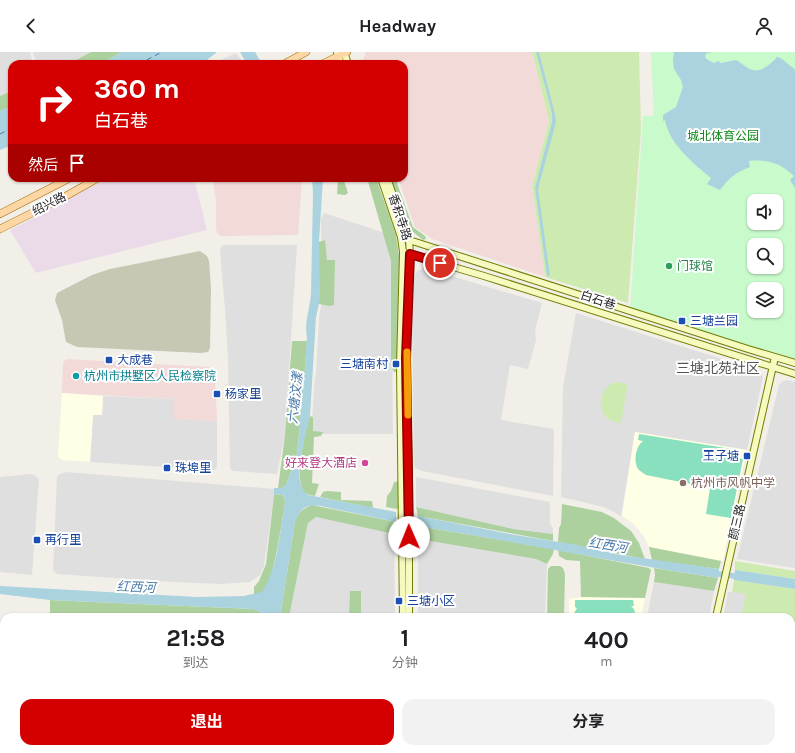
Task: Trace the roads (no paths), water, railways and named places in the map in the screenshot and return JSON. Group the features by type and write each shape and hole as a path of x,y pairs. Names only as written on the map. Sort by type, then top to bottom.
{"main road":[{"path":"291,60 306,52"},
{"path":"329,60 342,53"},
{"name":"绍兴路","path":"0,214 62,182"},
{"name":"绍兴路","path":"0,229 90,182"},
{"name":"香积寺路","path":"382,182 400,237 403,252 400,366 403,613"},
{"name":"香积寺路","path":"388,182 408,240 410,254 406,358 409,474 409,613"},
{"name":"白石巷","path":"400,237 795,363"},
{"name":"白石巷","path":"403,252 795,374"},
{"name":"颜三路","path":"717,613 775,357"}],"water":[{"path":"122,52 217,52 207,60 108,60"},
{"path":"240,52 255,52 260,60 245,60"},
{"path":"536,52 539,52 556,122 538,189 550,276 547,276 535,188 552,122 552,113"},
{"path":"674,52 709,52 705,57 714,63 718,61 721,63 736,60 747,68 754,70 762,69 778,57 794,68 795,188 790,180 794,176 779,165 768,161 749,161 750,167 733,176 720,190 707,184 711,178 683,153 671,137 665,120 663,121 663,115 676,107 683,87 681,80 674,69"},
{"path":"8,108 8,147 0,150 0,111"},
{"path":"312,182 323,182 319,242 320,299 316,317 310,416 301,461 301,487 308,495 396,512 396,522 321,506 308,506 301,510 295,522 281,613 260,613 254,609 50,600 0,594 0,586 197,597 244,596 262,592 272,572 275,561 285,503 284,496 281,494 274,495 274,488 282,488 286,485 297,454 301,394 304,383 306,332 311,294"},
{"path":"418,516 515,535 577,545 621,555 719,569 718,578 418,526"},
{"path":"735,570 795,579 795,589 734,580"}],"waterway":[{"name":"红西河","path":"712,573 741,577"}],"place":[{"name":"门球馆","path":"669,266"},
{"name":"三塘兰园","path":"682,321"},
{"name":"大成巷","path":"109,360"},
{"name":"三塘南村","path":"396,364"},
{"name":"杭州市拱墅区人民检察院","path":"76,376"},
{"name":"杨家里","path":"217,394"},
{"name":"王子塘","path":"747,456"},
{"name":"好来登大酒店","path":"365,463"},
{"name":"珠埠里","path":"167,468"},
{"name":"杭州市风帆中学","path":"683,483"},
{"name":"再行里","path":"37,540"},
{"name":"三塘小区","path":"399,601"}],"district":[{"name":"三塘北苑社区","path":"718,368"}],"park label":[{"name":"城北体育公园","path":"723,136"}],"water label":[{"name":"六塘汶漾","path":"295,398"}]}
